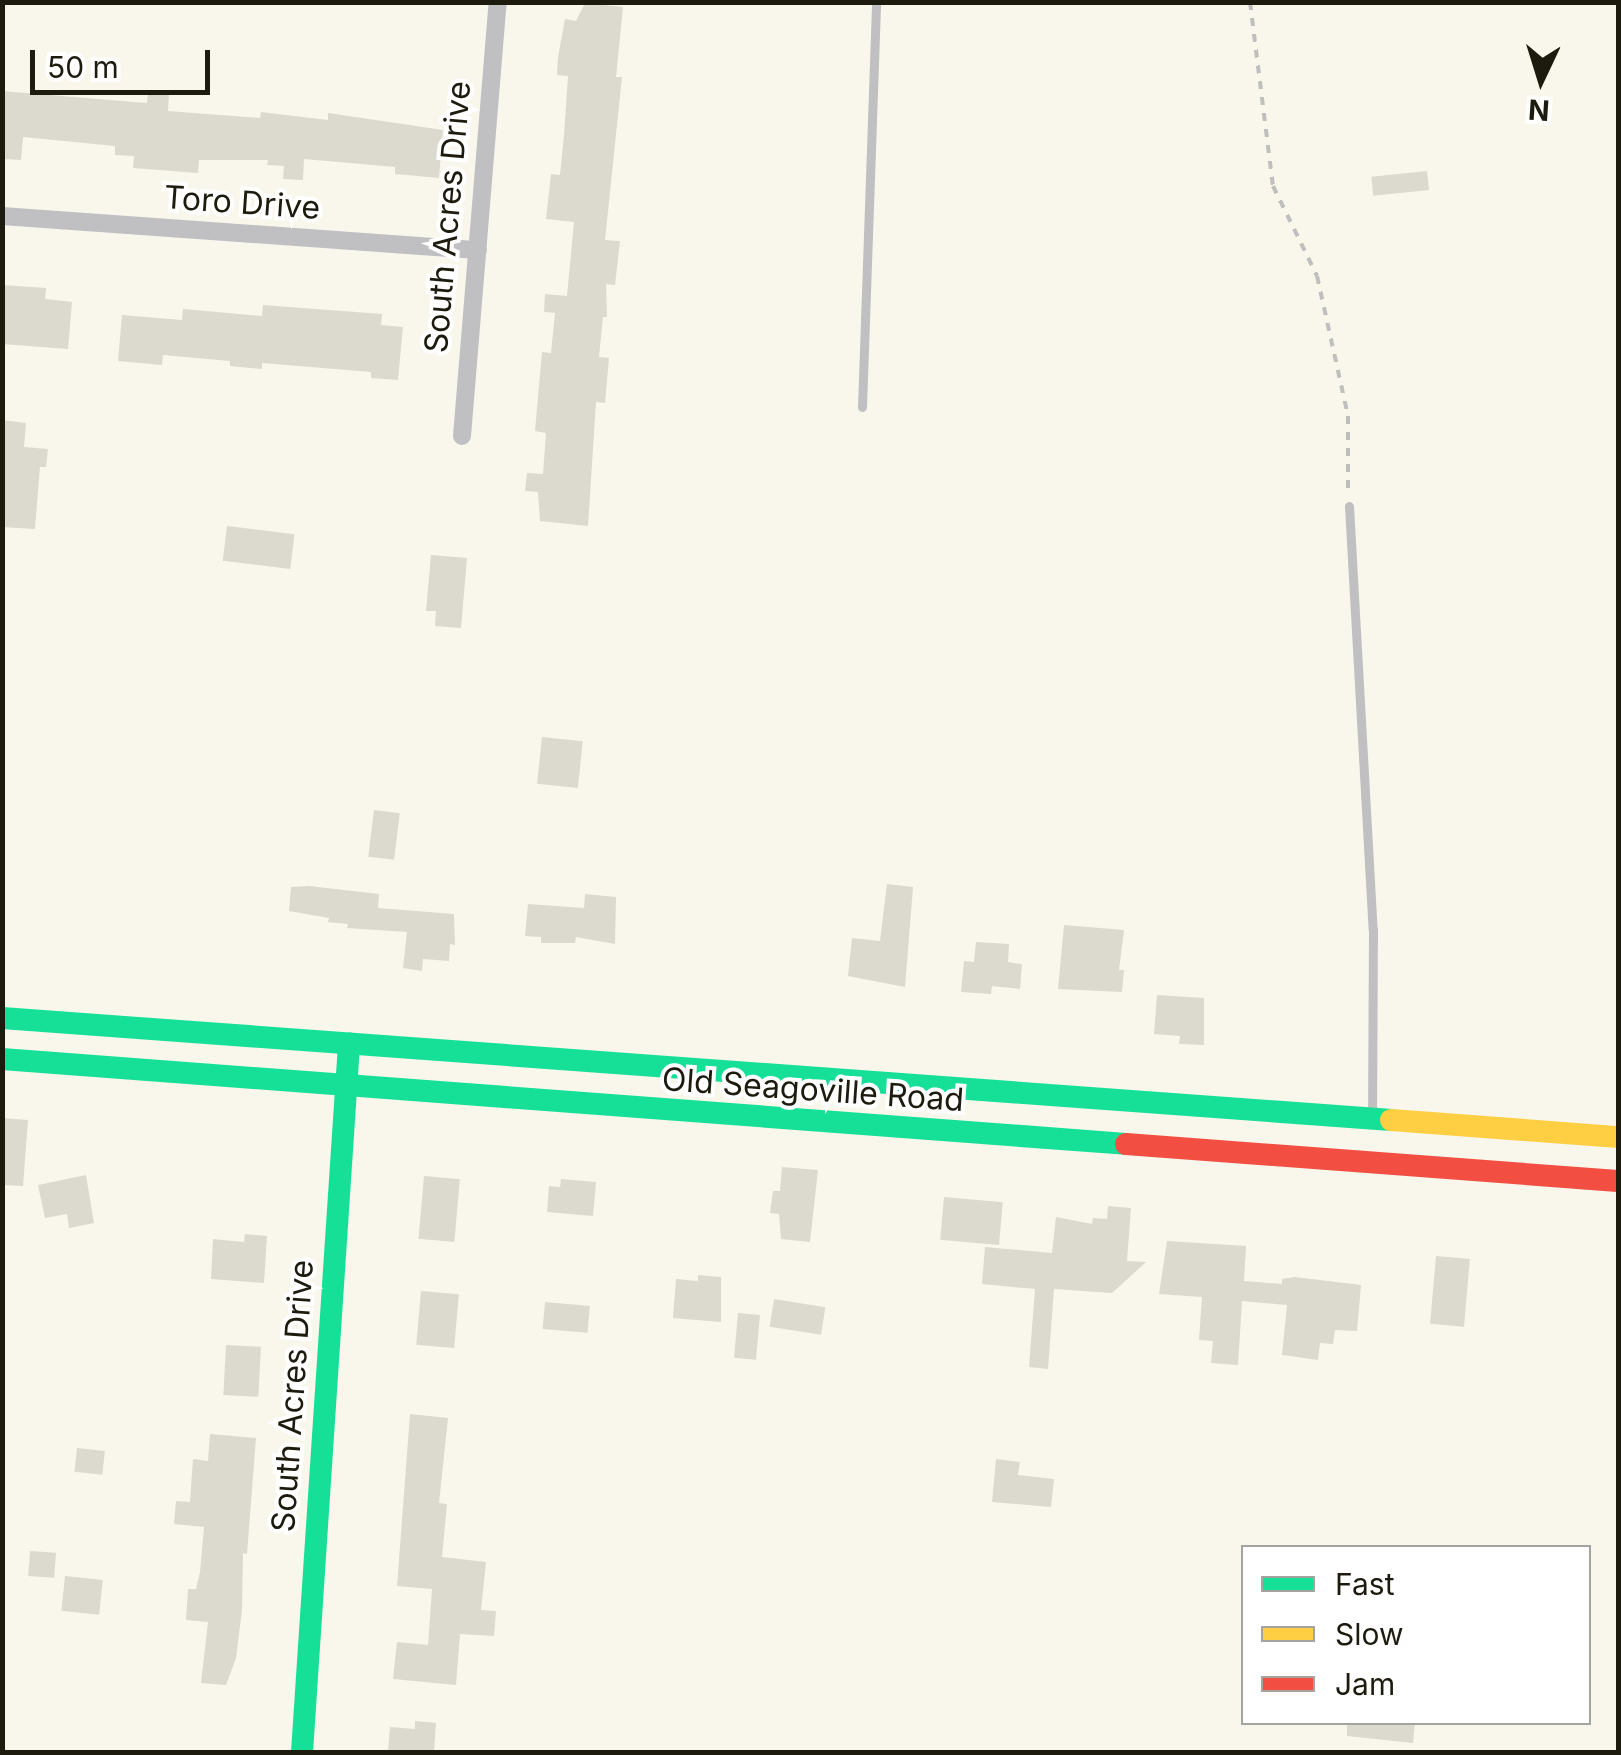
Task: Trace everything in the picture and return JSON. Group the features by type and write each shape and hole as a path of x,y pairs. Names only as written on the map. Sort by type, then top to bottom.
{"main road":[{"name":"Old Seagoville Road","path":"2,1018 1618,1136"},
{"name":"South Acres Drive","path":"302,1752 350,1044"},
{"name":"Old Seagoville Road","path":"2,1059 1618,1182"},
{"path":"1016,1137 1020,1094"},
{"path":"1369,1163 1372,1118"}],"street":[{"name":"South Acres Drive","path":"462,436 498,2"},
{"name":"Toro Drive","path":"2,216 478,250"}],"lane":[{"path":"862,407 876,2"},
{"path":"1348,506 1373,930 1372,1118"}],"path":[{"path":"1250,2 1273,186 1317,276 1348,416 1348,506"}],"building":[{"path":"585,3 623,7 616,77 622,77 605,240 620,241 615,285 606,284 607,317 603,317 599,357 609,358 605,403 596,402 588,526 540,521 538,492 525,491 527,473 543,474 546,433 535,431 542,352 551,353 555,313 544,312 545,294 567,296 574,222 546,219 551,174 560,175 564,135 568,76 557,75 558,57 565,19 576,21"},
{"path":"2,91 147,103 148,91 169,93 168,111 260,118 261,112 328,120 328,113 443,130 439,178 395,174 395,167 304,159 303,180 283,179 284,166 267,165 268,160 199,160 198,173 133,168 134,156 115,155 115,146 23,137 21,160 3,159"},
{"path":"1427,171 1429,190 1373,196 1371,177"},
{"path":"2,285 46,288 45,299 72,302 68,349 2,344"},
{"path":"263,305 382,314 381,325 403,327 398,380 371,378 371,372 262,363 262,369 230,366 230,361 163,355 162,365 118,361 122,315 182,320 183,309 262,316"},
{"path":"2,420 26,423 24,447 48,449 46,467 40,467 35,529 2,527"},
{"path":"227,526 294,534 290,569 223,561"},
{"path":"431,555 467,558 461,628 435,626 436,611 426,611"},
{"path":"542,737 583,741 578,788 537,784"},
{"path":"374,810 400,813 394,860 368,857"},
{"path":"887,884 913,887 905,987 848,976 852,938 880,941"},
{"path":"291,887 379,894 378,908 454,914 455,945 450,944 449,961 423,959 422,971 403,968 407,932 347,928 348,924 328,922 329,918 289,911"},
{"path":"585,894 616,897 615,944 576,937 575,943 541,943 541,937 525,936 528,904 584,908"},
{"path":"1064,925 1124,930 1119,970 1124,970 1122,992 1058,989"},
{"path":"976,942 1009,944 1008,962 1022,964 1020,989 992,986 991,994 961,992 964,961 974,962"},
{"path":"1157,995 1204,998 1204,1045 1179,1044 1180,1036 1154,1034"},
{"path":"2,1118 28,1120 23,1186 2,1185"},
{"path":"782,1167 818,1170 810,1242 781,1239 779,1214 770,1213 773,1191 780,1191"},
{"path":"86,1175 94,1223 69,1228 67,1214 45,1218 38,1185"},
{"path":"424,1176 460,1179 454,1242 419,1239"},
{"path":"561,1179 596,1182 593,1216 547,1212 549,1186 560,1187"},
{"path":"944,1197 1003,1202 999,1245 940,1240"},
{"path":"1108,1206 1131,1208 1127,1261 1146,1262 1112,1293 1054,1289 1048,1369 1029,1367 1035,1289 982,1284 985,1247 1052,1253 1056,1217 1092,1224 1093,1218 1107,1219"},
{"path":"245,1234 267,1236 264,1283 211,1279 213,1239 244,1242"},
{"path":"1167,1241 1246,1246 1244,1281 1282,1284 1282,1279 1295,1277 1361,1285 1357,1331 1335,1330 1333,1344 1320,1343 1318,1360 1282,1355 1287,1305 1242,1301 1238,1365 1211,1363 1213,1341 1199,1340 1202,1297 1159,1294"},
{"path":"1436,1256 1470,1259 1464,1327 1430,1324"},
{"path":"698,1275 721,1277 721,1322 673,1318 676,1279 698,1281"},
{"path":"421,1291 459,1294 454,1348 416,1345"},
{"path":"774,1299 825,1307 821,1335 770,1327"},
{"path":"545,1302 590,1306 587,1333 543,1329"},
{"path":"738,1313 760,1315 756,1360 734,1358"},
{"path":"226,1345 261,1347 258,1397 223,1395"},
{"path":"410,1414 448,1418 439,1503 447,1504 442,1557 486,1562 481,1610 496,1611 494,1636 460,1634 456,1685 393,1679 397,1642 428,1645 432,1589 397,1586"},
{"path":"210,1434 256,1438 247,1554 243,1553 242,1610 236,1658 226,1685 201,1683 208,1622 186,1620 188,1589 196,1589 200,1572 204,1527 174,1524 176,1501 190,1502 193,1459 208,1461"},
{"path":"77,1448 105,1451 102,1475 74,1472"},
{"path":"996,1459 1020,1462 1018,1475 1054,1479 1051,1507 992,1502"},
{"path":"30,1551 56,1553 54,1578 28,1576"},
{"path":"65,1576 103,1580 99,1615 61,1611"},
{"path":"415,1721 436,1723 434,1752 388,1752 390,1727 415,1729"},
{"path":"1347,1725 1415,1725 1413,1743 1347,1736"}],"traffic: fast":[{"path":"2,1018 1391,1120"},
{"path":"302,1752 349,1044"},
{"path":"2,1059 1126,1144"}],"traffic: slow":[{"path":"1391,1120 1618,1137"}],"traffic: jam":[{"path":"1126,1144 1618,1181"}]}
